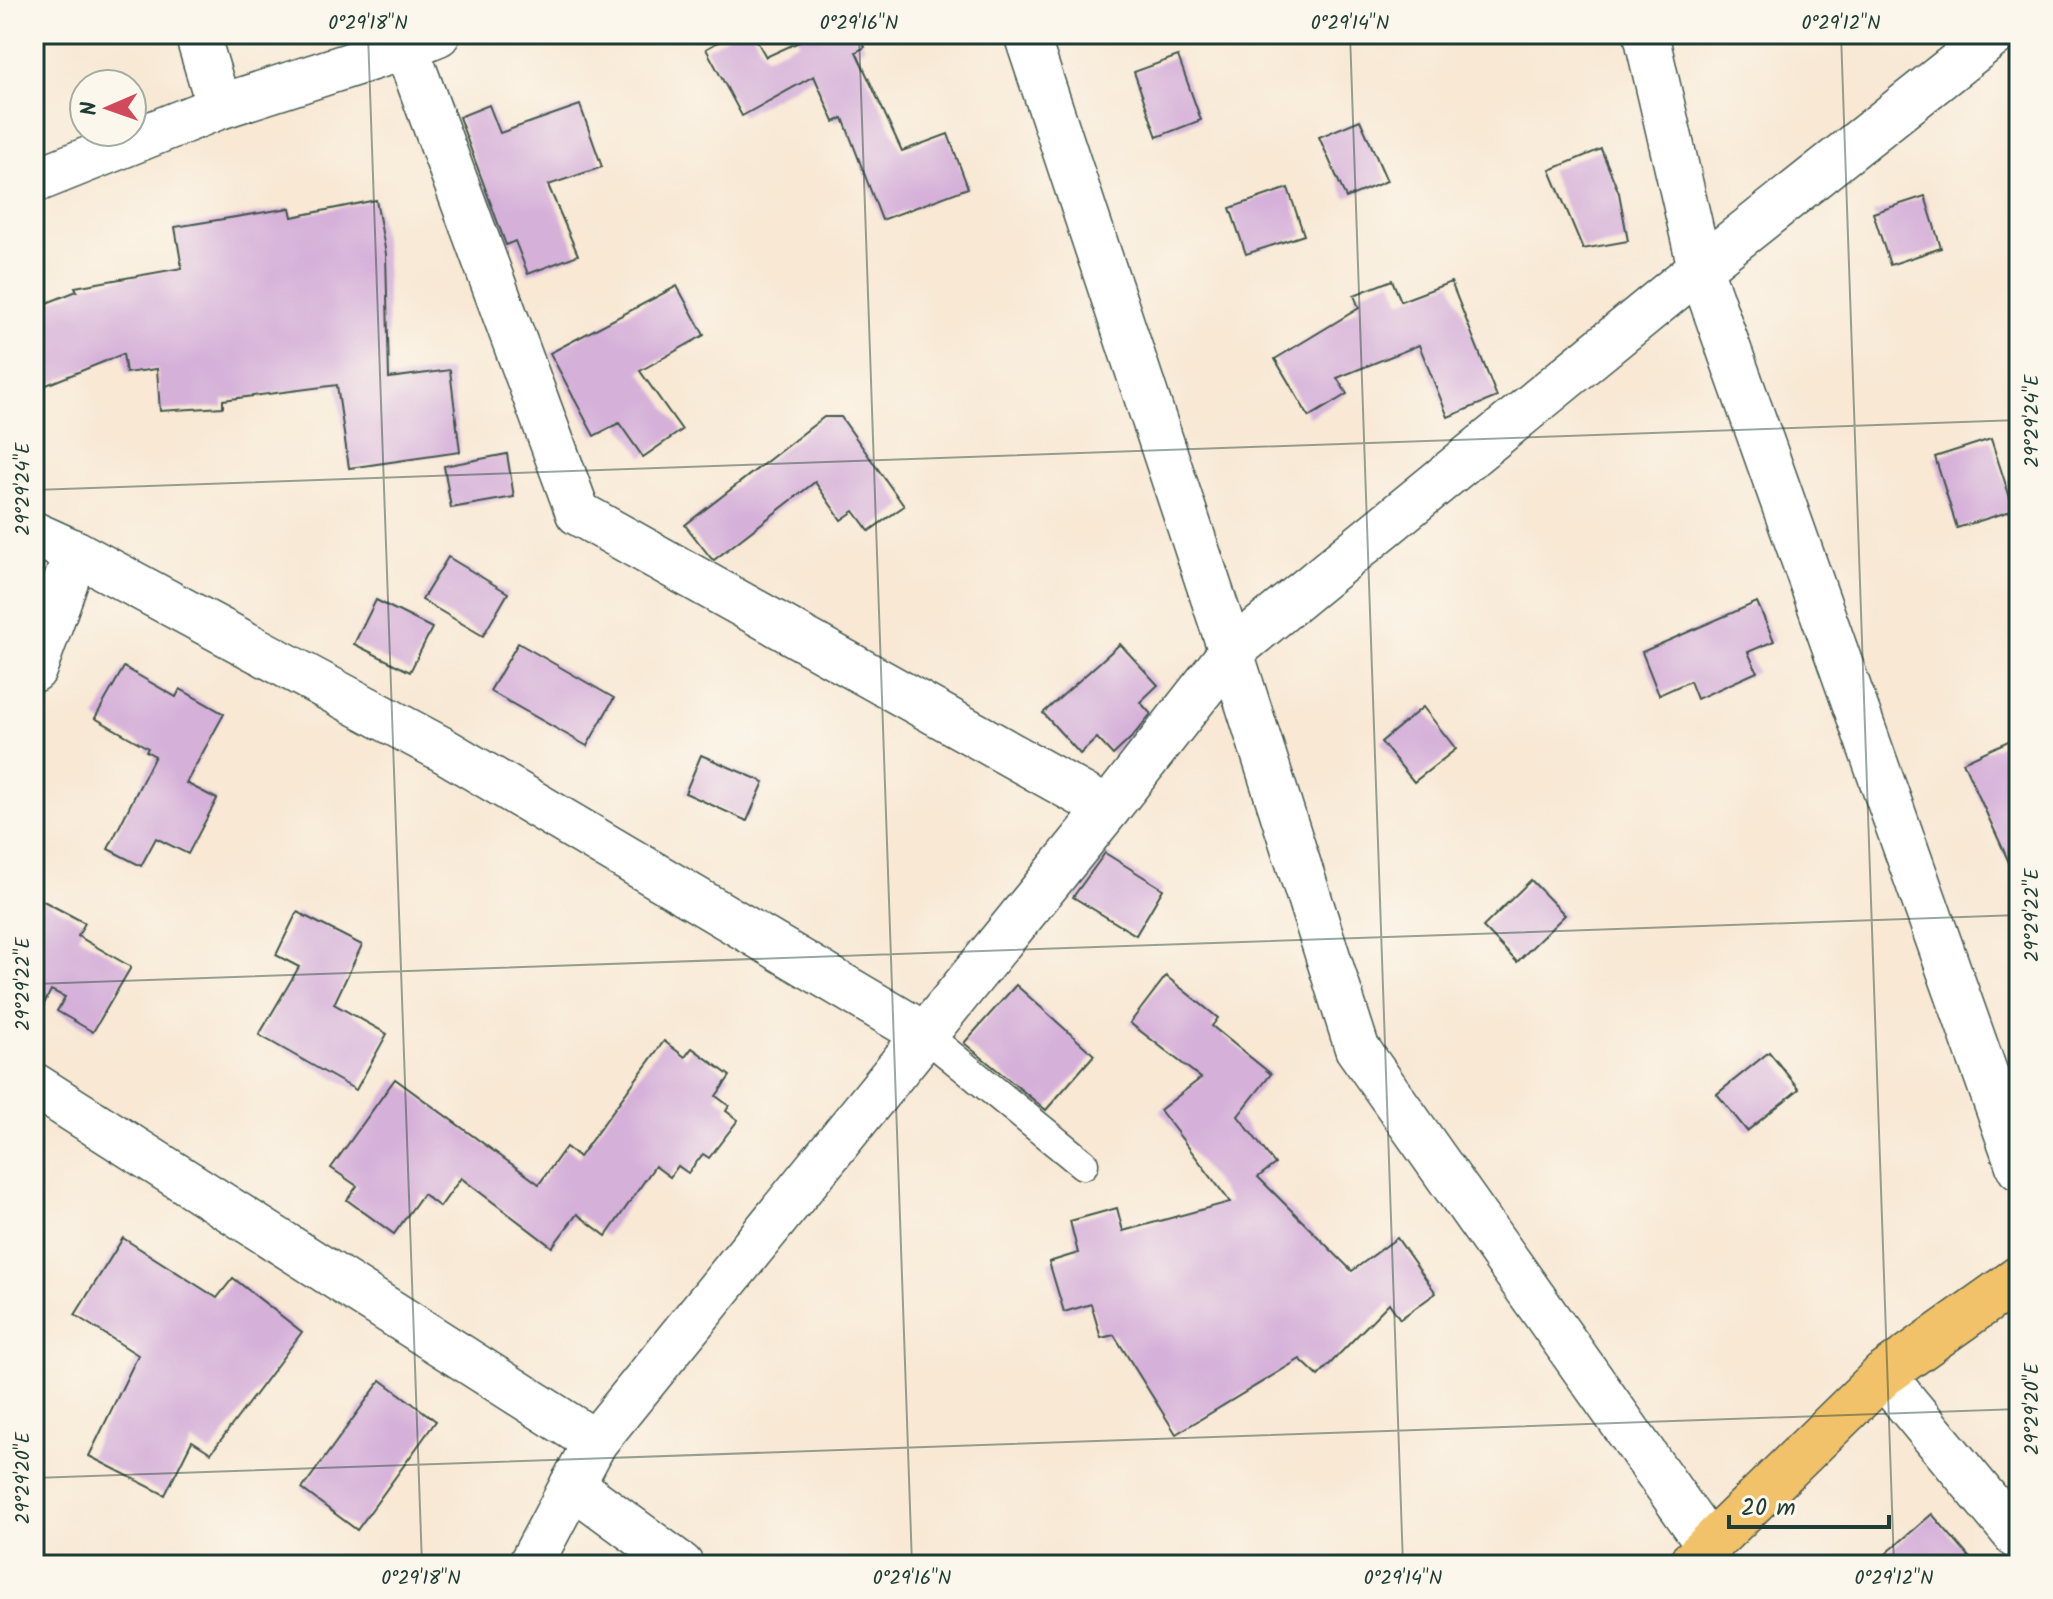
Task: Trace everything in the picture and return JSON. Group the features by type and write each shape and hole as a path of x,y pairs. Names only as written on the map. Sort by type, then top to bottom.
{"highway":[{"path":"1700,1556 1883,1375 2019,1278"}],"street":[{"path":"197,34 219,107"},
{"path":"1026,34 1231,652 1357,1048 1700,1556"},
{"path":"1646,34 1700,268 2019,1168"},
{"path":"530,1565 595,1442 1108,809 1231,652 1700,268 1995,34"},
{"path":"34,181 219,107 422,41 578,513 1108,809"},
{"path":"34,534 76,553 440,748 924,1034"},
{"path":"34,670 76,553"},
{"path":"34,1085 595,1442"},
{"path":"1883,1375 2019,1539"},
{"path":"572,1485 681,1565"}],"lane":[{"path":"924,1034 1083,1164"}],"building":[{"path":"732,34 753,34 766,57 799,42 795,34 858,34 865,47 856,52 902,151 948,134 968,188 882,220 843,118 834,122 814,76 742,116 706,49"},
{"path":"1178,56 1201,120 1157,137 1134,72"},
{"path":"489,105 500,133 580,105 602,167 548,185 578,255 528,274 515,241 506,245 459,117"},
{"path":"1360,120 1387,181 1346,198 1319,137"},
{"path":"1601,149 1619,193 1628,241 1583,249 1550,170"},
{"path":"1288,188 1304,235 1246,254 1230,208"},
{"path":"1925,196 1941,248 1890,265 1873,213"},
{"path":"376,200 386,254 389,378 450,370 460,452 349,468 337,385 223,400 223,407 160,411 157,369 126,373 123,354 34,390 34,308 77,291 75,287 182,268 175,227 290,208 292,217"},
{"path":"1392,280 1401,301 1451,282 1497,397 1448,417 1419,345 1337,378 1347,394 1309,417 1275,359 1359,308 1354,295"},
{"path":"677,286 704,335 640,371 682,430 643,457 619,423 594,436 550,353"},
{"path":"824,417 841,417 904,506 869,531 854,511 841,520 815,482 714,560 711,558 685,525"},
{"path":"1991,439 2014,510 1957,528 1935,457"},
{"path":"507,454 514,497 451,508 444,466"},
{"path":"448,557 508,593 483,636 422,600"},
{"path":"376,600 432,628 410,672 354,644"},
{"path":"1757,602 1774,641 1748,652 1757,672 1697,699 1690,681 1659,695 1642,652"},
{"path":"518,643 614,698 587,746 490,691"},
{"path":"1120,644 1158,685 1140,702 1151,714 1113,755 1097,738 1080,754 1043,713"},
{"path":"124,667 176,697 180,689 224,714 186,783 217,799 188,854 156,838 141,866 108,849 155,756 146,751 148,748 95,718"},
{"path":"1423,707 1456,749 1414,782 1381,742"},
{"path":"2019,736 2019,884 1963,762"},
{"path":"701,755 764,782 747,821 685,793"},
{"path":"1105,853 1163,889 1136,935 1073,897"},
{"path":"1531,880 1565,915 1517,962 1483,927"},
{"path":"34,896 85,923 78,936 131,967 93,1032 57,1011 65,997 51,990 34,1024"},
{"path":"297,912 362,945 334,1004 387,1034 356,1090 259,1035 299,967 276,955"},
{"path":"1166,976 1218,1018 1212,1026 1271,1074 1238,1116 1275,1164 1258,1177 1352,1271 1397,1238 1436,1293 1400,1319 1389,1303 1318,1376 1300,1359 1176,1434 1114,1335 1101,1338 1091,1304 1064,1312 1049,1262 1078,1253 1070,1221 1117,1208 1123,1231 1230,1202 1160,1110 1201,1078 1130,1023"},
{"path":"1016,985 1094,1055 1046,1110 964,1043"},
{"path":"664,1041 685,1057 692,1048 730,1076 716,1096 729,1106 726,1111 738,1120 709,1158 703,1154 688,1173 678,1166 670,1177 655,1166 606,1236 577,1214 552,1247 461,1178 440,1207 423,1194 394,1234 347,1200 357,1186 331,1168 395,1079 539,1184 566,1147 579,1157"},
{"path":"1769,1052 1799,1089 1747,1131 1717,1094"},
{"path":"123,1238 217,1298 233,1278 302,1332 211,1453 192,1441 165,1495 89,1456 138,1355 75,1315"},
{"path":"381,1380 436,1421 357,1530 302,1489"},
{"path":"1932,1514 1976,1565 1873,1565"}]}
